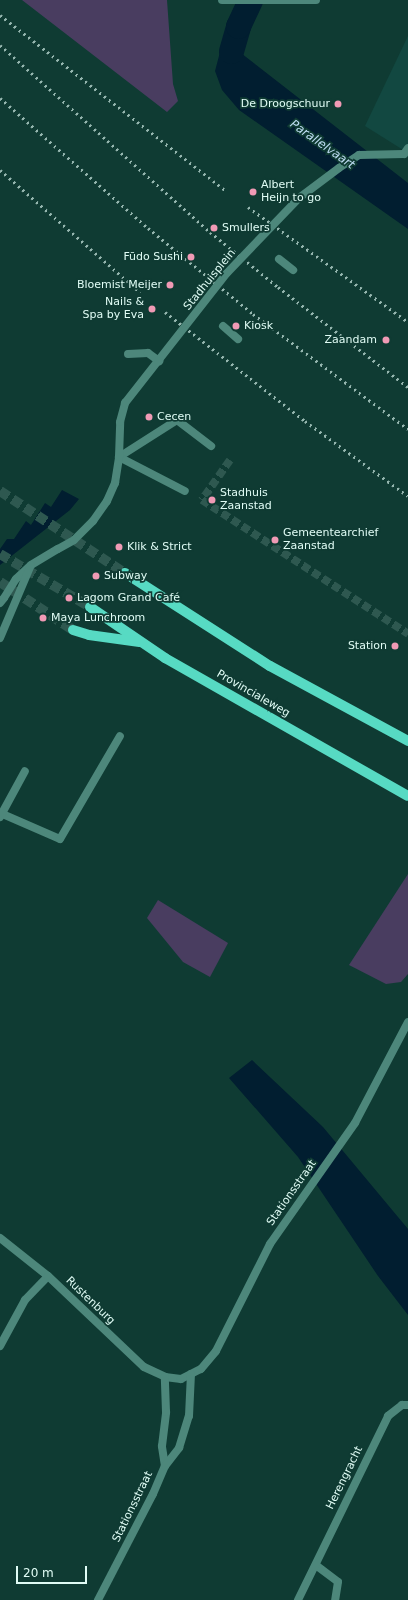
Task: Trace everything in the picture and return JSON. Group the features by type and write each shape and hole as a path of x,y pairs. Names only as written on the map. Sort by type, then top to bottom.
{"main road":[{"path":"125,573 270,666 408,741"},
{"name":"Provincialeweg","path":"90,607 165,658 408,796"},
{"path":"73,630 89,636 142,642"}],"street":[{"path":"222,0 271,2 316,0"},
{"name":"Stadhuisplein","path":"0,603 16,579 31,565 74,540 93,521 107,501 115,483 119,457 120,422 125,403 227,273 300,198 359,154 406,151"},
{"path":"279,259 293,270"},
{"path":"223,326 238,339"},
{"path":"128,354 148,353 159,361"},
{"path":"185,491 119,457 176,420 211,446"},
{"path":"0,637 31,565"},
{"path":"0,813 60,839 120,736"},
{"path":"0,817 25,771"},
{"name":"Stationsstraat","path":"165,1466 162,1446 166,1412 165,1377 181,1379 192,1374 201,1369 216,1352 270,1244 311,1184 355,1124 408,1022"},
{"name":"Rustenburg","path":"0,1238 48,1276 144,1367 165,1377"},
{"path":"0,1346 25,1300 48,1276"},
{"name":"Stationsstraat","path":"98,1600 153,1494 165,1466 178,1448 189,1416 192,1374"},
{"name":"Herengracht","path":"298,1600 316,1566 346,1500 388,1416 405,1405"},
{"path":"316,1566 338,1582 336,1600"}],"shaded area":[{"path":"22,0 167,0 173,84 178,101 167,112"},
{"path":"408,36 408,153 365,126"},
{"path":"408,874 408,974 401,982 386,984 349,965"},
{"path":"158,900 228,943 210,977 183,962 147,918"}],"water":[{"name":"Parallelvaart","path":"236,16 249,22 237,50 408,183 408,229 239,110 222,90 215,71 224,37 227,37"},
{"path":"62,490 79,499 70,510 0,565 0,549 7,539 14,539 26,521 31,525 45,503 51,507"},
{"path":"252,1060 323,1127 408,1229 408,1315 378,1276 298,1157 229,1078"}],"waterway":[{"path":"231,51 238,26 250,0"}],"tunnel":[{"path":"230,460 202,500 408,634"},
{"path":"0,491 125,573"},
{"path":"0,554 90,607"},
{"path":"0,582 73,630"}],"railway":[{"path":"0,15 226,191"},
{"path":"0,45 210,232 278,287 408,387"},
{"path":"0,98 148,228 253,314 408,429"},
{"path":"0,170 140,292"},
{"path":"248,207 408,322"},
{"path":"165,312 305,421 408,496"}],"place":[{"name":"De Droogschuur","path":"338,104"},
{"name":"Albert Heijn to go","path":"253,192"},
{"name":"Smullers","path":"214,228"},
{"name":"Fūdo Sushi","path":"191,257"},
{"name":"Bloemist Meijer","path":"170,285"},
{"name":"Nails & Spa by Eva","path":"152,309"},
{"name":"Kiosk","path":"236,326"},
{"name":"Zaandam","path":"386,340"},
{"name":"Cecen","path":"149,417"},
{"name":"Stadhuis Zaanstad","path":"212,500"},
{"name":"Gemeentearchief Zaanstad","path":"275,540"},
{"name":"Klik & Strict","path":"119,547"},
{"name":"Subway","path":"96,576"},
{"name":"Lagom Grand Café","path":"69,598"},
{"name":"Maya Lunchroom","path":"43,618"},
{"name":"Station","path":"395,646"}]}
